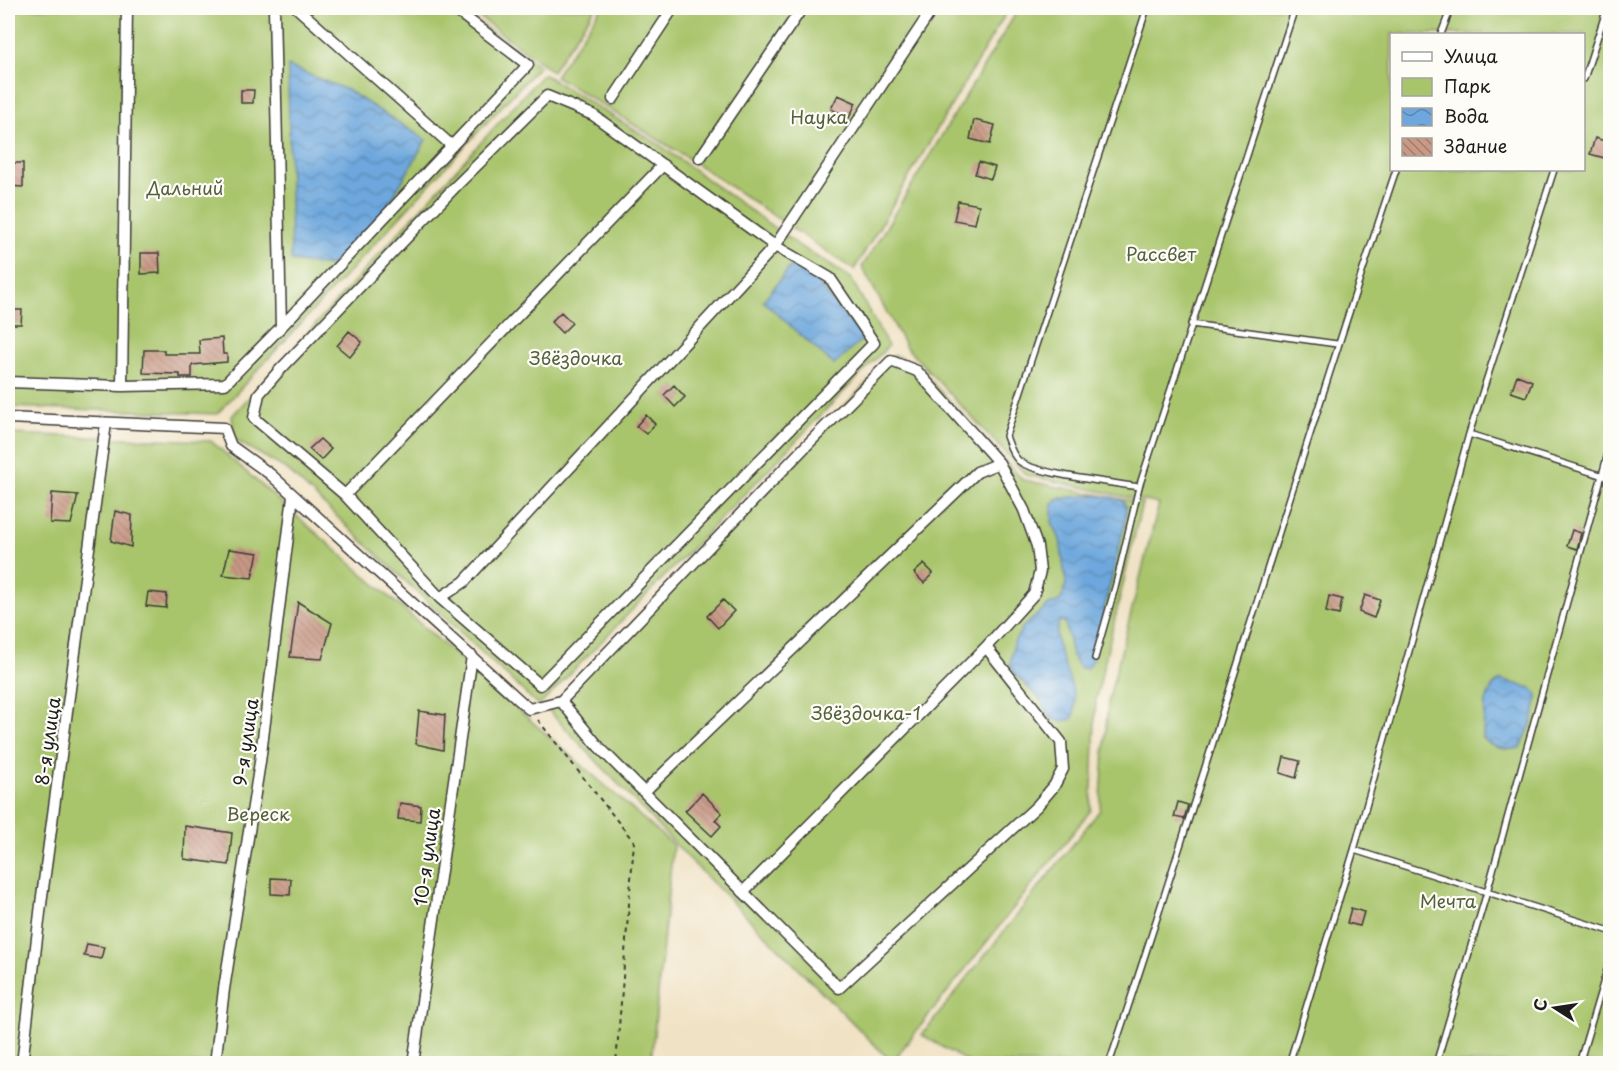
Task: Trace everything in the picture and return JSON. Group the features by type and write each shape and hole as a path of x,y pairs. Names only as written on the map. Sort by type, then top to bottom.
{"street":[{"path":"122,386 127,8"},
{"path":"274,8 281,327"},
{"path":"297,8 452,146"},
{"path":"8,382 122,386 225,384 528,65 453,8"},
{"path":"613,99 673,8"},
{"path":"700,158 802,8"},
{"path":"440,598 464,582 775,246 933,8"},
{"path":"547,96 592,116 775,246 830,278 874,343 540,686 440,598 345,495 254,418 259,394 448,194 547,96"},
{"path":"345,495 663,165"},
{"path":"8,418 224,428 231,446 270,474 529,709 561,701 804,448 891,361 917,371 999,463 1024,510 1037,546 1040,571 1034,594 986,647 742,892"},
{"name":"8-я улица","path":"22,1064 42,896 106,423"},
{"path":"644,792 977,472 999,463"},
{"name":"9-я улица","path":"215,1064 224,989 260,762 293,496"},
{"path":"561,701 599,747 839,988 1037,806 1054,786 1063,769 1061,742 986,647"},
{"name":"10-я улица","path":"413,1064 472,656"}],"lane":[{"path":"1139,487 1036,469 1018,461 1006,436 1147,8"},
{"path":"1095,658 1116,584 1139,487 1295,8"},
{"path":"1441,33 1450,8"},
{"path":"1585,76 1607,8"},
{"path":"1109,1064 1162,907 1337,344 1396,171"},
{"path":"1289,1064 1354,850 1469,434 1554,171"},
{"path":"1191,324 1337,344"},
{"path":"1469,434 1611,478"},
{"path":"1436,1064 1487,892 1611,446"},
{"path":"1354,850 1611,931"},
{"path":"1579,1064 1611,960"}],"path":[{"path":"529,709 634,842 616,1064"}],"green space":[{"name":"Дальний","path":"8,8 458,8 539,66 217,414 8,407"},
{"path":"467,8 595,8 552,71"},
{"name":"Наука","path":"601,8 1009,8 854,270 691,160 555,76"},
{"name":"Рассвет","path":"1019,8 1610,8 1610,1063 971,1064 922,1035 1100,810 1108,702 1159,504 1026,475 906,347 862,267"},
{"name":"Звёздочка","path":"543,74 658,144 801,247 851,278 888,346 539,706 286,469 235,440 232,416"},
{"name":"Звёздочка-1","path":"894,355 916,365 1023,480 1142,503 1096,699 1091,810 892,1062 697,867 548,710"},
{"name":"Вереск","path":"8,434 211,441 673,845 651,1063 8,1064"}],"water":[{"path":"288,66 347,90 426,140 378,223 329,266 291,261"},
{"path":"790,267 806,268 863,339 834,365 763,301"},
{"path":"1088,495 1113,497 1123,501 1126,508 1125,523 1092,660 1087,669 1080,668 1072,656 1065,622 1060,621 1057,631 1058,643 1074,695 1075,708 1072,719 1062,721 1052,719 1040,699 1015,674 1010,665 1014,642 1023,627 1049,605 1062,598 1066,584 1060,540 1052,522 1052,504 1056,499"},
{"path":"1501,680 1531,688 1537,695 1532,722 1520,748 1500,748 1491,745 1483,738 1487,697 1490,690"}],"building":[{"path":"241,90 254,90 253,103 241,103"},
{"path":"838,95 856,103 849,118 831,109"},
{"path":"974,120 995,125 990,144 970,139"},
{"path":"1595,138 1611,143 1608,159 1590,154"},
{"path":"979,162 995,167 991,179 975,174"},
{"path":"8,163 23,163 23,187 8,186"},
{"path":"958,201 979,205 975,224 954,220"},
{"path":"141,253 159,253 160,273 141,274"},
{"path":"8,310 22,310 21,324 8,324"},
{"path":"561,312 572,323 562,333 551,322"},
{"path":"349,331 362,342 350,357 337,346"},
{"path":"222,338 223,354 227,354 227,362 192,365 192,377 180,377 180,374 143,373 144,350 164,350 164,354 200,354 199,340"},
{"path":"1517,375 1532,381 1526,397 1511,392"},
{"path":"674,385 685,397 675,407 664,395"},
{"path":"646,415 655,424 646,434 636,426"},
{"path":"320,439 331,449 321,460 309,449"},
{"path":"52,493 78,495 71,524 50,523"},
{"path":"115,511 132,515 131,547 111,541"},
{"path":"1572,530 1581,533 1577,549 1567,546"},
{"path":"229,549 258,553 252,578 223,575"},
{"path":"924,564 933,573 924,583 914,573"},
{"path":"148,592 167,594 166,608 146,606"},
{"path":"1365,595 1380,600 1374,618 1359,612"},
{"path":"1329,596 1342,599 1339,615 1326,612"},
{"path":"723,600 734,611 718,628 707,616"},
{"path":"298,602 332,623 322,659 290,657"},
{"path":"419,711 445,715 443,750 416,744"},
{"path":"1284,757 1300,761 1296,778 1280,773"},
{"path":"702,793 722,813 715,820 721,826 712,836 685,811"},
{"path":"1178,802 1188,805 1184,819 1174,817"},
{"path":"400,803 421,806 420,821 398,819"},
{"path":"185,826 232,833 229,865 184,859"},
{"path":"271,878 291,879 290,895 271,894"},
{"path":"1351,908 1364,912 1360,926 1347,923"},
{"path":"87,944 104,947 101,959 84,956"}],"park label":[{"name":"Мечта","path":"1448,900"}]}
